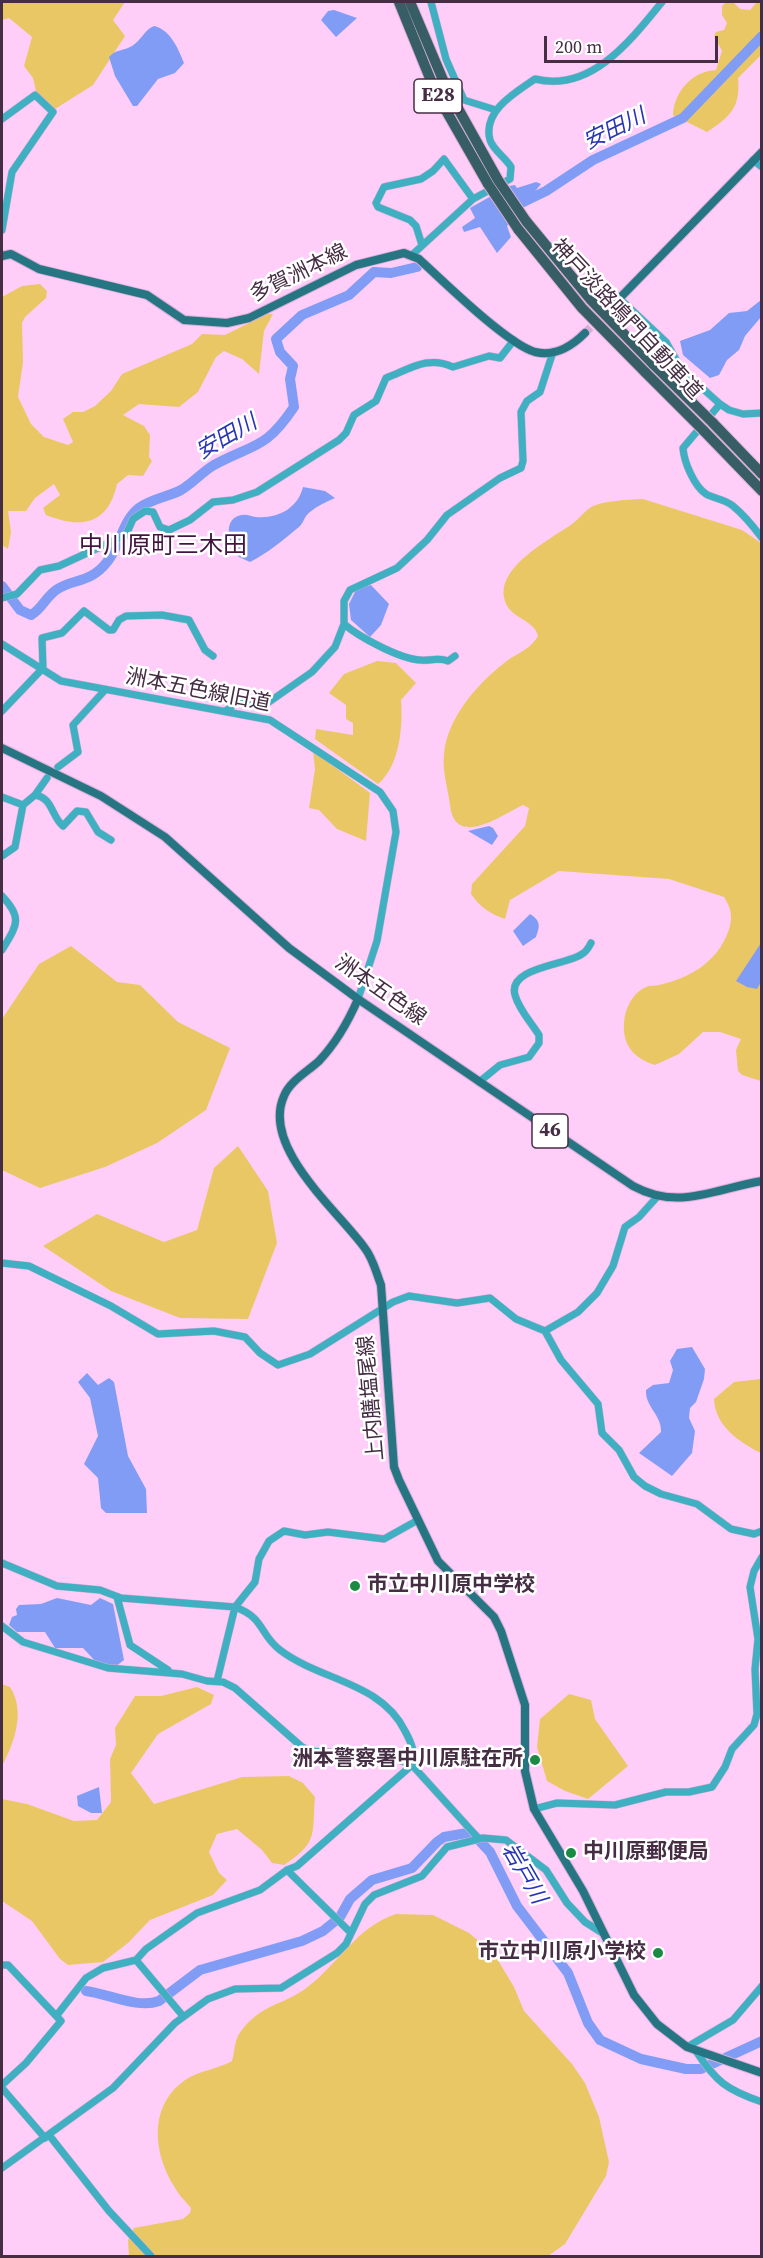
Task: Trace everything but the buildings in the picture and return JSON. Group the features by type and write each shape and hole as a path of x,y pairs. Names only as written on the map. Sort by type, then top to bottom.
{"highway":[{"name":"神戸淡路鳴門自動車道","path":"399,2 436,93 493,182 703,430 762,491"},
{"name":"神戸淡路鳴門自動車道","path":"410,2 446,87 518,229 582,308 712,422 762,474"}],"main road":[{"path":"616,302 762,152"},
{"name":"多賀洲本線","path":"2,256 11,254 39,269 147,295 184,320 226,323 249,318 356,265 391,254 413,254"},
{"path":"413,254 514,340 535,352 553,352 572,346 585,333"},
{"name":"洲本五色線","path":"2,748 101,796 165,837 274,936 358,999 621,1179 657,1197 694,1197 762,1181"},
{"name":"上内膳塩尾線","path":"358,999 332,1046 285,1093 278,1120 283,1139 298,1163 372,1259 381,1285 394,1467 438,1561 494,1617 510,1654 525,1705 525,1772 534,1809 583,1891 639,2003 663,2029 687,2046 713,2058 762,2073"}],"street":[{"path":"431,2 446,59 464,100 496,110"},
{"path":"413,254 473,199 506,183 512,173 507,161 491,143 489,130 496,110 509,96 536,79 560,83 611,60 662,2"},
{"path":"2,119 35,95 53,111 12,172 2,230"},
{"path":"422,245 416,226 410,220 378,207 376,203 384,187 421,179 433,171 444,159 473,199"},
{"path":"753,160 762,167"},
{"path":"616,302 666,342 681,370 729,411 743,414 762,413"},
{"path":"7,597 20,592 40,570 59,566 122,536 133,519 145,511 153,512 160,527 169,530 190,520 213,502 233,500 256,492 343,437 354,415 376,402 386,378 427,363 439,361 453,367 489,356 500,358 514,340"},
{"path":"227,710 237,702 264,703 280,697 330,655 345,624 344,601 350,591 397,568 447,515 500,478 520,468 523,461 521,412 527,400 540,392 553,352"},
{"path":"720,404 683,448 683,456 699,487 707,495 731,504 750,521 762,538"},
{"path":"2,711 44,665 42,638 46,635 62,633 84,611 109,630 113,630 119,620 126,616 162,615 189,620 205,650 213,656"},
{"path":"345,624 380,646 409,658 421,660 439,657 448,661 455,656"},
{"name":"洲本五色線旧道","path":"2,644 40,671 61,681 266,718 372,786 386,798 393,811 396,832 371,963 358,999"},
{"path":"58,767 78,752 74,725 105,690"},
{"path":"2,856 15,847 23,805 35,795 47,778"},
{"path":"35,795 42,797 52,806 63,826 77,811 86,812 98,832 111,840"},
{"path":"2,797 23,805"},
{"path":"2,896 15,909 16,921 2,950"},
{"path":"480,1082 500,1065 529,1057 539,1043 539,1035 515,997 514,989 517,983 538,968 582,954 591,943"},
{"path":"545,1331 578,1312 597,1293 613,1266 625,1227 639,1217 657,1197"},
{"path":"2,1263 29,1266 111,1306 158,1334 214,1331 245,1337 260,1353 278,1365 310,1353 393,1302 409,1296 457,1303 490,1298 516,1319 545,1331 561,1360 598,1404 602,1433 625,1458 634,1477 661,1494 697,1504 730,1529 754,1534 762,1531"},
{"path":"217,1682 235,1607 255,1582 259,1559 269,1541 284,1532 305,1535 328,1532 384,1539 418,1520"},
{"path":"534,1809 565,1803 615,1805 666,1792 689,1792 711,1787 725,1767 732,1749 754,1725 757,1714 758,1639 750,1587 754,1571 762,1557"},
{"path":"2,1563 43,1582 78,1590 100,1590 117,1597 235,1607 251,1613 280,1650 308,1667 378,1696 399,1717 415,1750 412,1765 297,1866 286,1870 260,1890 197,1913 146,1949 136,1960 103,1968 86,1978 57,2014"},
{"path":"117,1597 130,1645 172,1673"},
{"path":"2,1626 23,1642 108,1668 172,1673 235,1688 303,1747 311,1751 374,1754 412,1765 479,1839"},
{"path":"756,1660 762,1668"},
{"path":"2,2168 113,2088 183,2016 224,1991 271,1990 293,1983 337,1953 351,1933 365,1904 374,1895 422,1876 447,1847 479,1839 506,1840 546,1870 567,1903 585,1922 605,1934"},
{"path":"286,1870 351,1933"},
{"path":"136,1960 183,2016"},
{"path":"2,1965 8,1965 57,2014 61,2021 26,2063 2,2086 109,2211 151,2256"},
{"path":"687,2046 733,2020 762,1986"},
{"path":"696,2051 706,2067 725,2087 762,2102"}],"shaded area":[{"path":"2,2 125,2 113,20 125,36 93,85 55,109 36,91 33,78 24,66 32,37 9,18 2,20"},
{"path":"726,2 733,2 740,9 750,10 757,2 761,2 760,56 738,78 738,97 728,116 707,132 673,115 674,106 681,90 693,78 716,70 722,51 714,36 716,32 724,30 727,23 722,15 722,6"},
{"path":"40,284 47,291 46,298 25,317 22,323 23,362 18,397 31,424 44,437 68,445 73,442 63,419 73,412 83,412 95,406 111,391 122,374 192,344 202,334 225,335 267,314 273,314 264,331 259,374 242,359 224,351 216,357 198,392 179,407 139,404 123,415 144,426 150,435 149,457 152,461 143,476 128,475 117,484 113,498 100,516 91,520 71,522 46,515 43,508 60,495 54,484 35,498 26,511 8,511 11,532 8,549 2,545 2,297 22,286"},
{"path":"643,499 742,530 761,543 761,1081 742,1075 738,1071 736,1050 741,1039 720,1032 703,1032 679,1054 655,1065 637,1056 631,1050 624,1031 628,1005 639,991 648,986 670,982 692,973 717,952 731,923 729,906 724,897 669,879 559,871 510,900 505,919 478,903 471,894 472,884 525,826 529,808 523,805 492,821 470,827 461,825 454,818 450,805 444,774 444,754 446,741 457,716 473,692 483,682 503,664 531,645 538,636 531,625 510,610 506,604 505,585 510,574 528,554 572,524 593,506 611,501"},
{"path":"377,661 396,663 416,683 401,700 400,733 395,756 391,767 378,784 315,739 316,729 353,735 353,723 346,719 346,705 329,693 344,674"},
{"path":"313,751 370,793 366,841 337,829 319,810 309,808 315,769"},
{"path":"71,946 117,982 140,985 178,1022 230,1048 206,1110 157,1143 105,1167 40,1188 2,1170 2,1019 39,964"},
{"path":"238,1146 268,1191 277,1243 248,1319 180,1318 111,1291 43,1246 97,1214 164,1242 197,1230 214,1168"},
{"path":"762,1379 761,1453 730,1432 715,1409 714,1399 734,1382"},
{"path":"2,1684 10,1687 15,1696 18,1717 11,1748 2,1766"},
{"path":"197,1687 214,1695 211,1704 158,1734 131,1773 154,1804 242,1777 289,1776 303,1783 315,1797 312,1836 303,1850 284,1865 272,1863 262,1850 237,1829 217,1834 209,1852 219,1873 227,1880 213,1895 150,1920 128,1943 103,1962 68,1965 60,1959 32,1921 2,1901 2,1799 27,1804 74,1821 97,1820 111,1802 110,1759 116,1745 115,1728 135,1696 161,1696"},
{"path":"569,1694 591,1700 595,1719 628,1766 588,1799 565,1791 547,1781 537,1747 540,1719"},
{"path":"396,1914 433,1915 469,1933 481,1943 496,1957 514,1987 524,2011 572,2064 585,2083 599,2117 609,2162 606,2176 565,2244 548,2256 129,2256 128,2240 134,2228 183,2219 190,2213 191,2208 166,2172 158,2141 161,2111 168,2098 178,2086 192,2076 232,2061 237,2038 249,2022 265,2010 305,1989 358,1937 382,1920"}],"water":[{"path":"334,10 357,18 336,37 321,20 328,11"},
{"path":"154,26 165,31 177,46 184,63 175,73 158,79 137,106 133,106 115,76 109,57 135,44"},
{"path":"536,182 541,184 507,226 511,237 497,253 480,227 464,232 462,227 475,218 470,208 509,186 515,185 517,188"},
{"path":"761,300 761,317 745,336 739,350 727,360 719,375 710,378 683,355 680,341 710,330 729,313 747,311"},
{"path":"303,487 325,491 335,498 306,515 299,527 263,555 250,562 239,557 230,540 231,521 242,515 264,517 286,511 297,501"},
{"path":"371,585 389,604 381,625 370,637 351,620 349,604 357,588"},
{"path":"489,826 498,836 492,845 468,831"},
{"path":"530,914 538,921 538,930 536,937 523,946 513,931"},
{"path":"761,943 761,982 757,989 747,987 736,981"},
{"path":"692,1347 705,1369 704,1379 696,1402 690,1408 689,1418 695,1431 692,1453 672,1476 639,1453 661,1432 659,1421 646,1396 646,1390 653,1385 669,1383 673,1370 670,1361 677,1349"},
{"path":"87,1373 98,1385 109,1378 114,1382 128,1456 146,1489 147,1513 106,1513 101,1508 98,1478 84,1464 98,1436 90,1398 78,1382"},
{"path":"57,1598 91,1605 100,1598 113,1604 124,1660 115,1667 97,1663 83,1648 55,1648 45,1632 17,1632 9,1625 12,1617 17,1615 16,1609 19,1605 41,1604"},
{"path":"99,1787 102,1813 91,1813 78,1806 77,1796"}],"waterway":[{"name":"安田川","path":"513,207 546,191 593,160 683,118 762,36"},
{"name":"安田川","path":"2,586 20,610 31,615 62,586 88,577 101,569 112,555 133,513 139,508 181,490 214,465 258,444 284,421 294,407 290,379 293,366 280,352 276,339 302,315 349,295 374,272 391,273 417,267"},
{"name":"岩戸川","path":"86,1991 133,2002 159,2001 200,1970 302,1941 323,1931 340,1917 350,1899 372,1880 412,1868 444,1837 467,1833 475,1836 490,1852 517,1906 568,1973 588,2023 600,2040 641,2059 686,2069 701,2069 762,2041"}],"tunnel":[{"path":"585,333 613,305"}],"place":[{"name":"市立中川原中学校","path":"355,1586"},
{"name":"洲本警察署中川原駐在所","path":"535,1760"},
{"name":"中川原郵便局","path":"571,1853"},
{"name":"市立中川原小学校","path":"658,1953"}],"district":[{"name":"中川原町三木田","path":"163,547"}]}
